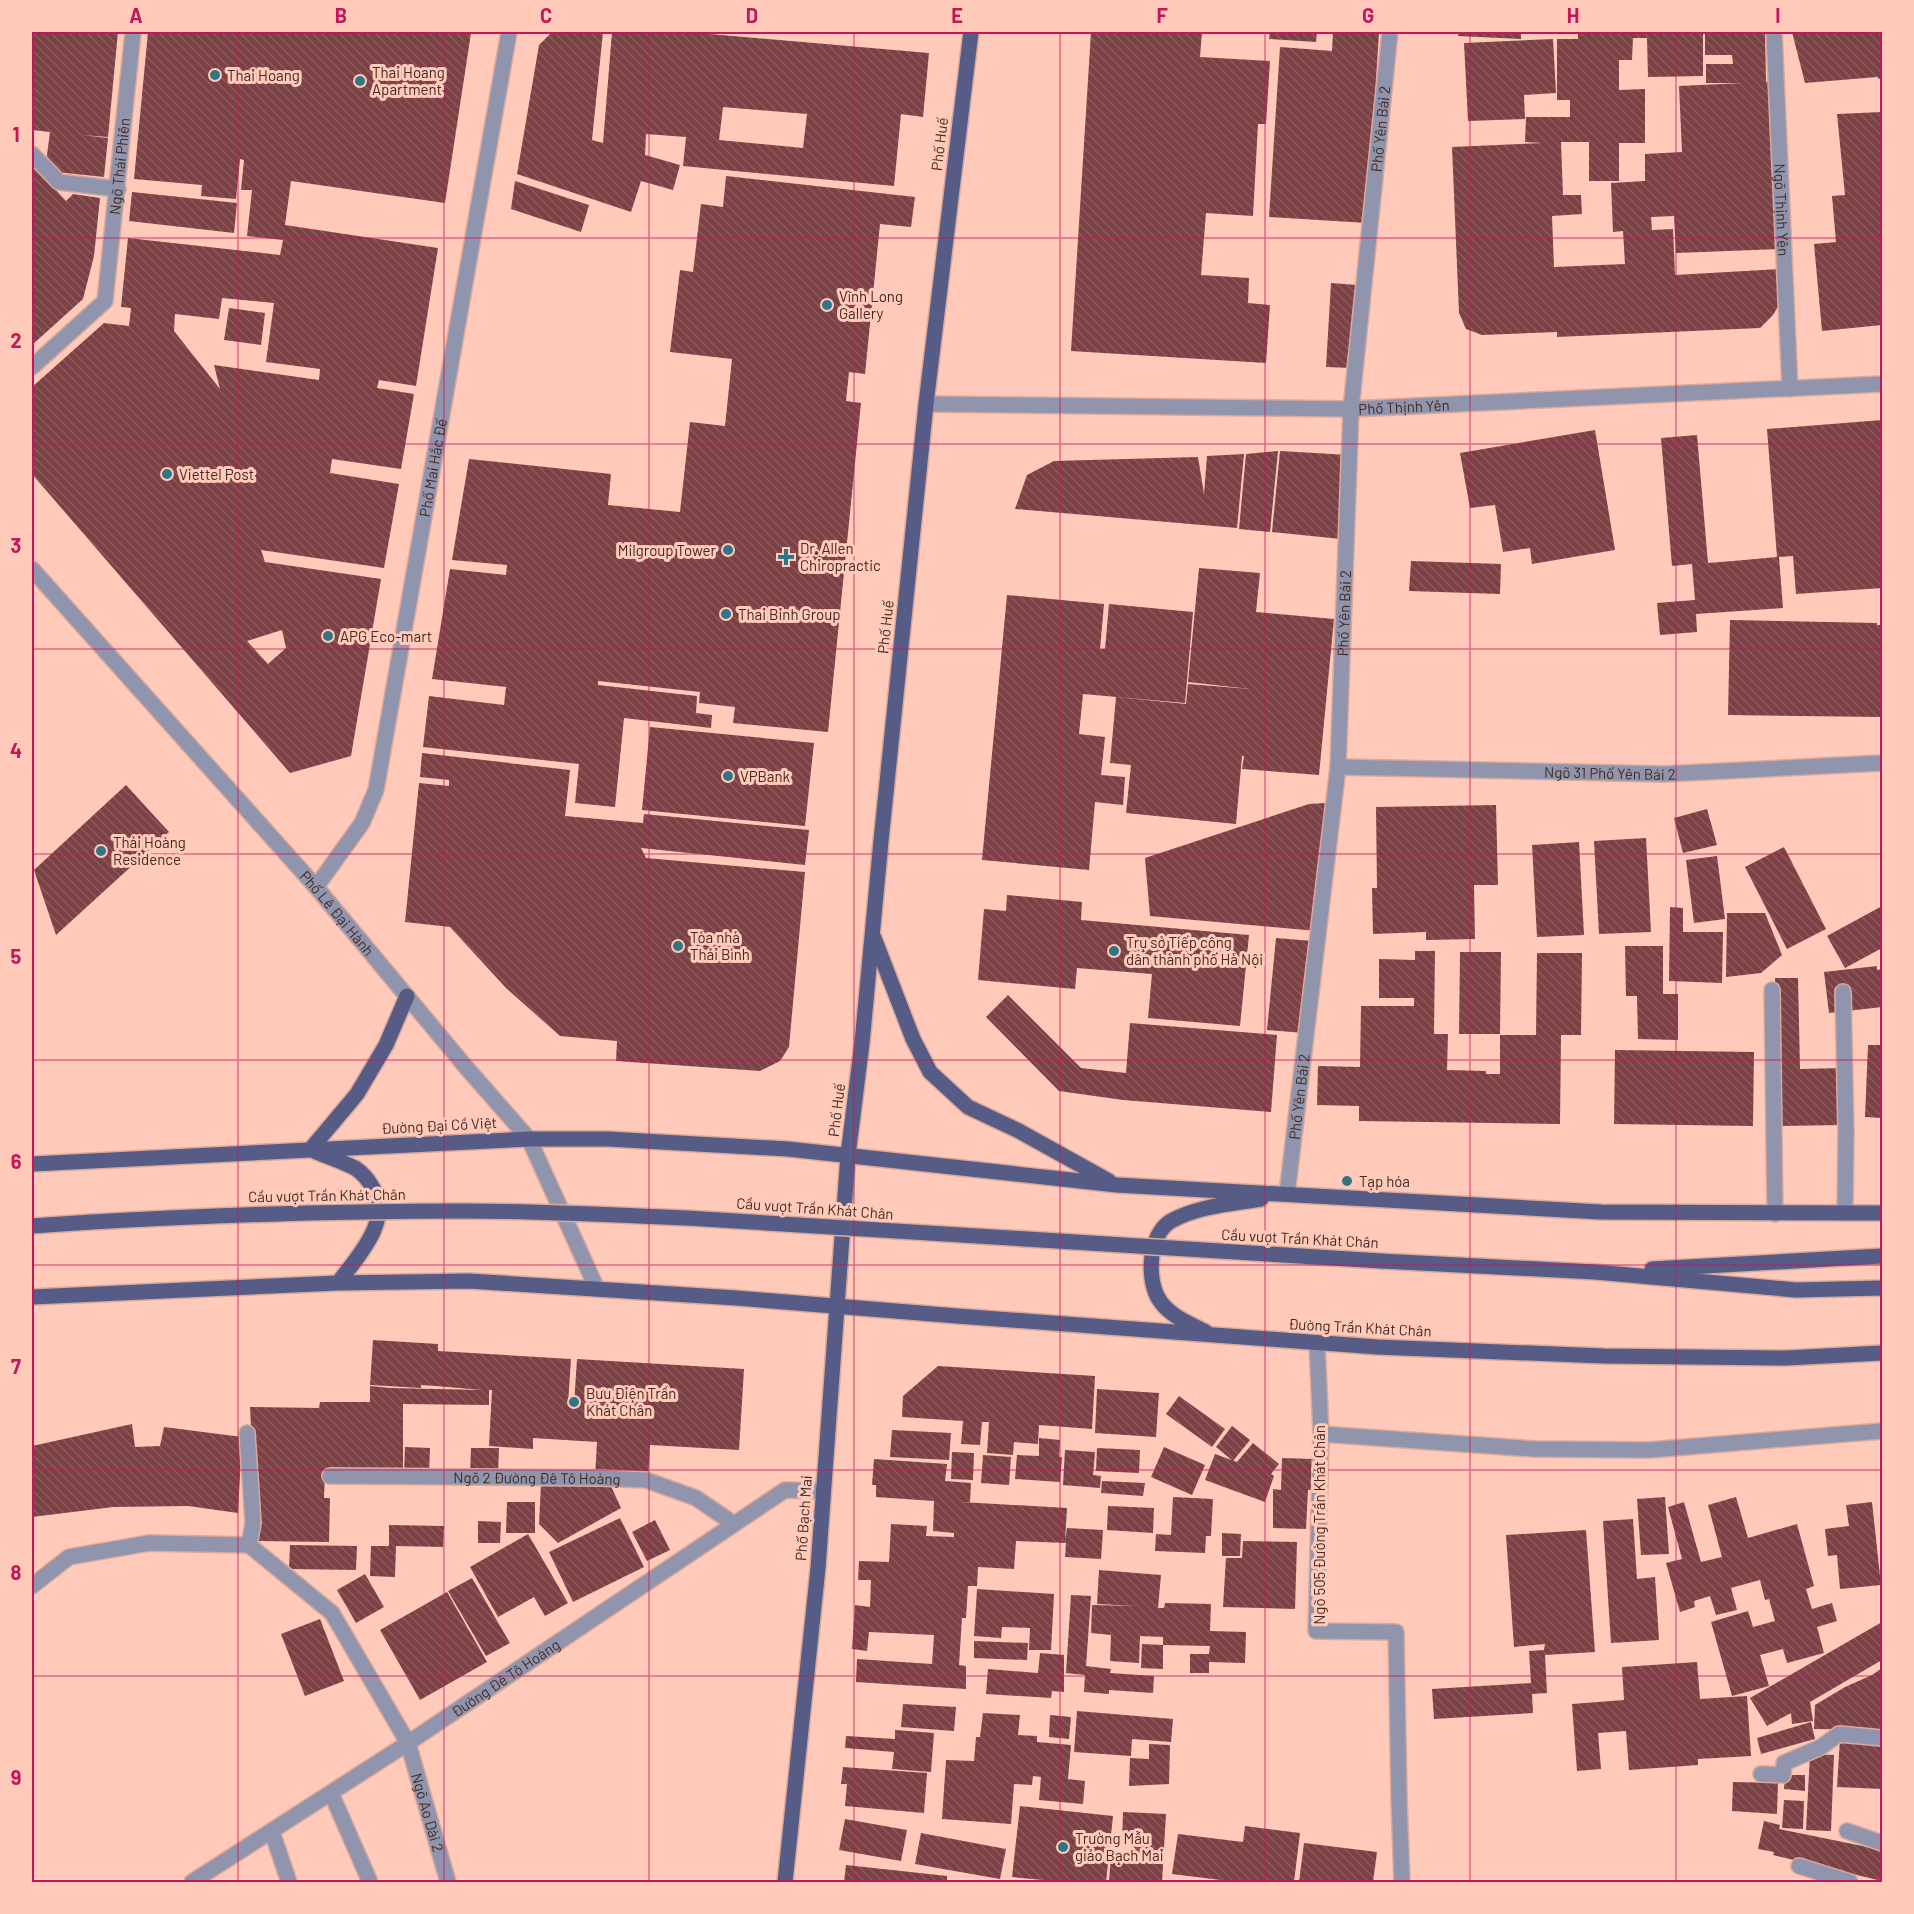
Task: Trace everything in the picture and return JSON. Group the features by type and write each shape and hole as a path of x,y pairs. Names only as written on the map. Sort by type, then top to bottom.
{"main road":[{"name":"Phố Huế","path":"848,1155 862,1043 926,404 971,32"},
{"path":"873,933 913,1039 930,1072 968,1107 1020,1131 1117,1185"},
{"path":"338,1283 372,1233 379,1209 378,1199 373,1187 356,1169 310,1150 357,1094 386,1045 406,996"},
{"name":"Đường Đại Cồ Việt","path":"32,1164 529,1139 608,1139 788,1149 848,1155"},
{"path":"848,1155 1117,1185 1601,1212 1882,1213"},
{"name":"Phố Bạch Mai","path":"784,1882 817,1580 848,1155"},
{"path":"1212,1335 1175,1316 1160,1301 1153,1280 1151,1258 1156,1239 1169,1222 1196,1210 1287,1194"},
{"name":"Cầu vượt Trần Khát Chân","path":"32,1226 167,1217 352,1212 465,1211 598,1214 1595,1272 1796,1290 1882,1288"},
{"name":"Cầu vượt Trần Khát Chân","path":"1595,1272 1882,1256"},
{"path":"32,1297 338,1283 469,1281 837,1306"},
{"name":"Đường Trần Khát Chân","path":"837,1306 1317,1343 1604,1356 1786,1358 1882,1353"}],"street":[{"name":"Ngõ Thái Phiên","path":"32,367 105,301 133,32"},
{"name":"Phố Mai Hắc Đế","path":"316,887 362,824 376,790 509,32"},
{"name":"Phố Yên Bái 2","path":"1287,1194 1338,767 1351,409 1390,32"},
{"name":"Ngõ Thịnh Yên","path":"1774,32 1790,389"},
{"path":"32,154 59,182 118,189"},
{"name":"Phố Thịnh Yên","path":"926,404 1351,409 1882,384"},
{"name":"Phố Lê Đại Hành","path":"32,568 316,887 529,1139 597,1289"},
{"name":"Ngõ 31 Phố Yên Bái 2","path":"1338,767 1664,774 1882,763"},
{"path":"1772,990 1775,1214"},
{"path":"1843,992 1845,1213"},
{"name":"Ngõ 505 Đường Trần Khát Chân","path":"1317,1343 1321,1434 1316,1631 1396,1632 1402,1882"},
{"path":"1321,1434 1535,1449 1649,1450 1882,1431"},
{"path":"32,1587 69,1557 149,1543 249,1545 253,1523 247,1433"},
{"name":"Ngõ 2 Đường Đê Tô Hoàng","path":"330,1476 646,1480 696,1498 734,1524"},
{"name":"Đường Đê Tô Hoàng","path":"192,1882 408,1743 785,1490 822,1491"},
{"name":"Ngõ Ao Dài 2","path":"249,1545 332,1613 408,1743 448,1882"},
{"path":"1761,1774 1783,1774 1784,1763 1821,1747 1839,1734 1882,1738"},
{"path":"331,1793 370,1882"},
{"path":"1846,1831 1882,1843"},
{"path":"272,1832 289,1882"},
{"path":"1799,1866 1850,1882"}],"building":[{"path":"32,32 118,32 108,137 82,135 108,138 104,177 56,172 46,162 50,132 32,130"},
{"path":"148,32 471,33 445,203 291,181 285,225 438,248 416,386 379,380 377,388 414,394 401,469 332,459 330,473 399,484 384,568 261,550 265,562 381,579 351,756 290,773 32,474 32,387 104,323 129,326 131,308 121,307 128,238 280,255 283,240 247,236 252,190 241,190 244,160 240,159 236,199 201,196 202,185 134,179","holes":["222,298 274,303 266,362 320,369 319,380 214,365 220,389 174,331 175,314 219,319","282,630 286,648 268,664 247,641"]},
{"path":"552,32 603,32 592,140 603,143 612,32 687,32 929,53 923,117 901,114 894,186 683,166 686,137 646,134 645,155 680,165 673,190 641,181 631,212 517,174 539,45","holes":["723,107 807,114 803,148 719,140"]},
{"path":"1091,32 1202,32 1200,57 1270,61 1266,124 1258,124 1253,216 1206,213 1201,275 1249,278 1248,303 1270,305 1266,363 1071,351"},
{"path":"1270,32 1317,32 1316,42 1269,39"},
{"path":"1333,32 1379,32 1367,223 1269,217 1280,47 1332,51"},
{"path":"1459,32 1521,32 1521,39 1458,36"},
{"path":"1578,32 1703,32 1703,76 1648,77 1647,38 1633,38 1632,60 1619,60 1619,90 1645,89 1645,143 1619,143 1619,181 1589,181 1589,142 1561,142 1563,195 1581,195 1582,214 1552,216 1554,267 1625,264 1623,231 1613,232 1611,183 1645,181 1645,154 1682,152 1679,86 1743,83 1706,83 1706,64 1733,64 1732,55 1705,55 1705,32 1765,32 1766,82 1770,81 1780,249 1676,253 1674,216 1651,217 1652,230 1673,229 1675,275 1780,269 1782,300 1773,315 1760,328 1557,337 1557,332 1482,335 1466,329 1459,313 1452,147 1543,143 1525,142 1526,117 1570,117 1570,100 1557,100 1557,39 1578,39"},
{"path":"1792,32 1882,32 1882,81 1877,77 1805,83"},
{"path":"1553,39 1556,93 1524,95 1525,119 1468,121 1464,43"},
{"path":"1882,112 1882,325 1822,331 1814,244 1836,242 1832,196 1845,195 1837,114"},
{"path":"32,164 66,201 73,194 100,198 94,256 83,299 32,345"},
{"path":"726,176 915,197 911,227 880,224 865,374 849,372 846,401 861,403 828,732 733,723 735,707 699,703 700,692 598,681 598,685 697,696 696,713 712,715 711,728 624,718 615,807 575,803 579,764 423,747 429,696 504,705 506,687 432,679 450,569 506,575 507,565 452,560 469,459 611,474 608,505 680,512 690,422 725,426 732,359 670,352 680,270 693,272 701,204 723,207"},
{"path":"515,181 589,205 581,232 511,209"},
{"path":"132,192 237,203 234,233 129,221"},
{"path":"1331,283 1357,285 1352,368 1326,367"},
{"path":"229,308 265,313 261,345 224,340"},
{"path":"1882,420 1882,588 1796,594 1793,556 1779,557 1783,608 1696,614 1697,632 1660,635 1657,603 1695,600 1692,564 1672,566 1661,438 1697,435 1708,563 1733,561 1777,557 1767,429"},
{"path":"1595,430 1615,550 1532,564 1530,548 1503,552 1495,505 1470,508 1460,453"},
{"path":"1278,451 1270,532 1239,529 1246,454"},
{"path":"1280,451 1349,455 1341,539 1272,532"},
{"path":"1244,454 1237,528 1015,509 1027,475 1054,461 1198,457 1204,494 1207,456"},
{"path":"1411,561 1501,564 1500,594 1409,591"},
{"path":"1199,568 1260,573 1256,612 1334,619 1319,775 1242,769 1244,756 1242,756 1236,824 1126,813 1131,765 1110,763 1116,697 1186,704 1188,684 1250,689 1188,682"},
{"path":"1007,595 1104,604 1100,649 1105,649 1109,604 1193,612 1185,703 1083,694 1079,734 1105,737 1101,775 1125,777 1123,805 1095,802 1089,870 982,860"},
{"path":"1730,620 1877,623 1877,625 1882,625 1882,717 1728,715"},
{"name":"VPBank","path":"650,727 814,743 805,826 642,810"},
{"path":"422,753 570,770 565,816 643,823 644,814 809,830 805,865 641,848 646,858 805,872 789,1047 780,1061 760,1071 616,1061 617,1041 560,1036 506,988 450,927 405,922 419,783 449,786 449,780 420,777"},
{"name":"Thái Hoàng Residence","path":"126,785 169,832 56,935 34,870"},
{"path":"1326,803 1317,931 1150,916 1145,858 1309,804"},
{"path":"1496,805 1498,885 1474,885 1475,939 1426,940 1426,932 1373,934 1372,888 1377,888 1376,807"},
{"path":"1707,809 1717,845 1683,853 1674,818"},
{"path":"1646,838 1651,932 1599,934 1594,841"},
{"path":"1579,842 1584,935 1537,937 1532,845"},
{"path":"1784,847 1826,929 1787,949 1745,867"},
{"path":"1717,856 1725,919 1694,923 1686,860"},
{"name":"Trụ sở Tiếp công dân thành phố Hà Nội","path":"1007,895 1082,902 1081,920 1249,935 1240,1026 1148,1018 1152,974 1077,968 1075,989 978,980 984,909 1006,911"},
{"path":"1882,906 1882,948 1845,968 1827,936"},
{"path":"1670,907 1683,908 1683,932 1723,932 1722,983 1669,981"},
{"path":"1727,913 1765,913 1782,955 1761,973 1726,977"},
{"path":"1276,938 1313,941 1304,1033 1267,1030"},
{"path":"1625,946 1663,946 1663,994 1678,994 1678,1040 1638,1039 1637,996 1626,996"},
{"path":"1415,951 1435,951 1434,1034 1448,1034 1447,1070 1486,1071 1486,1074 1500,1074 1500,1035 1536,1035 1537,953 1582,953 1581,1035 1561,1035 1560,1124 1359,1121 1359,1106 1317,1105 1318,1066 1360,1067 1361,1006 1414,1006 1414,998 1379,998 1379,959 1415,960"},
{"path":"1460,952 1501,952 1500,1034 1459,1034"},
{"path":"1877,966 1877,970 1882,969 1882,997 1880,997 1882,1007 1829,1013 1824,972"},
{"path":"1775,978 1798,978 1800,1069 1843,1068 1844,1125 1779,1126"},
{"path":"1008,995 1081,1068 1126,1073 1130,1023 1277,1035 1271,1112 1123,1100 1059,1091 986,1017"},
{"path":"1868,1045 1882,1045 1882,1118 1865,1117"},
{"path":"1615,1050 1754,1052 1753,1126 1614,1124"},
{"path":"373,1340 438,1344 438,1351 571,1359 568,1404 574,1405 577,1359 744,1369 739,1450 650,1445 648,1480 595,1477 597,1442 533,1438 533,1449 489,1446 492,1390 489,1390 489,1405 403,1404 403,1475 325,1475 324,1498 330,1498 329,1542 257,1541 250,1407 319,1408 320,1402 370,1402 370,1386 390,1388 482,1390 421,1385 421,1388 370,1385"},
{"path":"938,1366 1095,1376 1092,1429 1039,1425 1038,1444 1014,1442 1013,1455 987,1453 989,1422 982,1422 980,1445 961,1444 963,1421 902,1417 903,1396"},
{"path":"1097,1389 1159,1393 1156,1437 1095,1433"},
{"path":"1179,1396 1225,1429 1212,1447 1166,1414"},
{"path":"132,1424 135,1447 160,1446 164,1427 242,1437 238,1513 188,1506 113,1507 32,1517 32,1446"},
{"path":"1232,1426 1250,1440 1233,1461 1216,1447"},
{"path":"892,1430 951,1433 949,1460 890,1457"},
{"path":"1039,1438 1060,1440 1059,1457 1062,1457 1060,1482 1015,1479 1017,1455 1039,1456"},
{"path":"1253,1443 1279,1464 1271,1474 1274,1476 1265,1502 1205,1480 1215,1454 1237,1462"},
{"path":"405,1447 430,1448 429,1476 404,1475"},
{"path":"1164,1447 1205,1465 1192,1495 1151,1477"},
{"path":"471,1448 499,1448 498,1475 470,1475"},
{"path":"1097,1448 1140,1450 1139,1473 1096,1471"},
{"path":"1065,1450 1095,1452 1093,1475 1101,1476 1100,1488 1063,1485"},
{"path":"952,1452 974,1453 973,1480 951,1479"},
{"path":"983,1455 1011,1457 1009,1485 981,1483"},
{"path":"1282,1458 1314,1459 1313,1490 1308,1490 1306,1529 1273,1528 1273,1489 1281,1490"},
{"path":"874,1459 947,1464 945,1481 971,1483 970,1502 961,1502 1067,1508 1065,1541 1067,1528 1103,1530 1101,1559 1065,1557 1066,1543 1016,1541 1014,1569 978,1567 977,1586 968,1586 966,1618 962,1618 959,1665 966,1666 966,1689 856,1682 857,1659 932,1664 934,1635 869,1632 867,1651 852,1649 855,1605 870,1607 871,1580 858,1580 859,1561 889,1562 891,1524 927,1526 926,1536 954,1537 954,1533 933,1531 934,1501 876,1497 876,1485 872,1485"},
{"path":"1102,1481 1145,1483 1143,1496 1101,1493"},
{"path":"541,1484 611,1486 621,1508 558,1543 539,1524"},
{"path":"1173,1497 1213,1499 1211,1536 1206,1536 1205,1553 1155,1551 1156,1534 1171,1535"},
{"path":"1665,1497 1669,1554 1641,1555 1637,1499"},
{"path":"1736,1497 1748,1538 1797,1524 1814,1586 1806,1589 1812,1609 1832,1603 1837,1621 1817,1627 1824,1653 1787,1663 1783,1649 1760,1655 1769,1686 1732,1696 1711,1622 1748,1611 1753,1627 1775,1621 1769,1599 1765,1600 1760,1580 1731,1588 1737,1610 1716,1615 1710,1596 1694,1601 1695,1607 1680,1612 1666,1563 1682,1559 1668,1507 1684,1502 1701,1562 1722,1557 1708,1505"},
{"path":"507,1502 535,1502 535,1533 506,1533"},
{"path":"1872,1502 1881,1585 1840,1589 1837,1555 1828,1556 1825,1529 1849,1526 1846,1505"},
{"path":"1108,1506 1154,1508 1153,1533 1107,1530"},
{"path":"620,1518 644,1567 573,1602 549,1552"},
{"path":"1633,1519 1637,1579 1655,1577 1659,1640 1611,1643 1603,1521"},
{"path":"655,1520 670,1550 647,1561 632,1532"},
{"path":"478,1521 501,1522 500,1543 478,1543"},
{"path":"389,1525 444,1526 443,1547 396,1546 395,1577 370,1576 371,1546 389,1546"},
{"path":"1586,1530 1595,1652 1545,1655 1547,1693 1532,1694 1533,1713 1434,1719 1432,1689 1531,1683 1529,1651 1544,1650 1545,1644 1514,1647 1506,1535"},
{"path":"1222,1533 1241,1534 1240,1556 1222,1556"},
{"path":"528,1534 568,1603 545,1616 534,1597 498,1617 470,1567"},
{"path":"1243,1541 1297,1542 1295,1609 1223,1607 1226,1558 1242,1558"},
{"path":"290,1545 357,1546 356,1570 289,1569"},
{"path":"1099,1570 1161,1575 1158,1608 1164,1608 1165,1603 1211,1604 1210,1631 1246,1632 1245,1663 1209,1662 1209,1673 1190,1673 1190,1654 1209,1654 1210,1646 1163,1645 1163,1637 1140,1636 1139,1663 1110,1661 1111,1635 1091,1633 1092,1605 1138,1606 1097,1604"},
{"path":"365,1574 384,1607 356,1623 337,1590"},
{"path":"472,1578 510,1643 486,1656 448,1591"},
{"path":"977,1589 1054,1594 1051,1650 1029,1650 1030,1628 1002,1627 1001,1638 974,1636"},
{"path":"447,1592 487,1662 420,1700 380,1630"},
{"path":"1071,1595 1091,1596 1086,1666 1111,1669 1110,1673 1154,1676 1153,1693 1109,1690 1109,1694 1084,1692 1085,1675 1066,1673"},
{"path":"320,1619 344,1681 305,1696 281,1634"},
{"path":"1882,1622 1882,1660 1810,1702 1813,1721 1792,1724 1791,1713 1767,1726 1750,1698"},
{"path":"974,1641 1028,1643 1027,1660 974,1658"},
{"path":"1142,1644 1163,1645 1163,1669 1141,1668"},
{"path":"1040,1653 1064,1655 1064,1692 1052,1691 1051,1698 986,1694 988,1669 1038,1673"},
{"path":"1697,1662 1700,1699 1747,1696 1751,1756 1698,1759 1698,1765 1629,1770 1626,1731 1598,1733 1601,1769 1577,1771 1572,1704 1624,1700 1622,1667"},
{"path":"1882,1668 1882,1730 1814,1729 1815,1705"},
{"path":"903,1704 956,1707 954,1731 901,1727"},
{"path":"1077,1711 1173,1719 1171,1742 1132,1739 1131,1756 1074,1752"},
{"path":"983,1713 1020,1715 1018,1735 1037,1736 1037,1742 1071,1745 1068,1779 1085,1781 1083,1804 1039,1800 1041,1777 1033,1776 1032,1785 1014,1784 1011,1824 942,1819 946,1760 974,1761 976,1737 980,1737"},
{"path":"1050,1715 1071,1717 1069,1739 1049,1737"},
{"path":"1811,1722 1815,1739 1761,1754 1757,1738"},
{"path":"895,1730 934,1733 931,1772 892,1769 894,1752 845,1748 846,1736 895,1739"},
{"path":"1840,1738 1882,1740 1882,1789 1837,1787"},
{"path":"1149,1744 1170,1745 1169,1784 1129,1786 1130,1758 1149,1759"},
{"path":"1810,1754 1834,1755 1831,1831 1806,1830"},
{"path":"843,1767 927,1773 924,1813 845,1806 847,1784 841,1784"},
{"path":"1785,1775 1805,1775 1805,1791 1784,1789"},
{"path":"1733,1782 1778,1783 1777,1814 1732,1811"},
{"path":"1784,1800 1804,1801 1803,1829 1782,1828"},
{"name":"Trường Mẫu giáo Bạch Mai","path":"1020,1806 1113,1816 1106,1882 1065,1882 1012,1877"},
{"path":"1123,1812 1166,1814 1162,1882 1109,1882 1111,1854 1131,1855 1131,1842 1122,1841"},
{"path":"845,1819 907,1830 901,1861 839,1850"},
{"path":"1764,1821 1780,1825 1779,1829 1882,1850 1882,1881 1773,1855 1774,1852 1758,1849"},
{"path":"1245,1826 1300,1833 1294,1882 1237,1882 1172,1874 1178,1834 1243,1842"},
{"path":"921,1833 1006,1849 1000,1879 915,1864"},
{"path":"1304,1843 1377,1852 1373,1882 1299,1882"},
{"path":"846,1865 947,1876 947,1882 844,1882"}],"place":[{"name":"Thai Hoang","path":"215,75"},
{"name":"Thai Hoang Apartment","path":"360,81"},
{"name":"Vĩnh Long Gallery","path":"827,305"},
{"name":"Viettel Post","path":"167,474"},
{"name":"Milgroup Tower","path":"728,550"},
{"name":"Dr. Allen Chiropractic","path":"786,557"},
{"name":"Thai Binh Group","path":"726,614"},
{"name":"APG Eco-mart","path":"328,636"},
{"name":"VPBank","path":"728,776"},
{"name":"Thái Hoàng Residence","path":"101,851"},
{"name":"Tòa nhà Thái Bình","path":"678,946"},
{"name":"Trụ sở Tiếp công dân thành phố Hà Nội","path":"1114,951"},
{"name":"Tạp hóa","path":"1347,1181"},
{"name":"Bưu Điện Trần Khát Chân","path":"574,1402"},
{"name":"Trường Mẫu giáo Bạch Mai","path":"1063,1847"}]}
